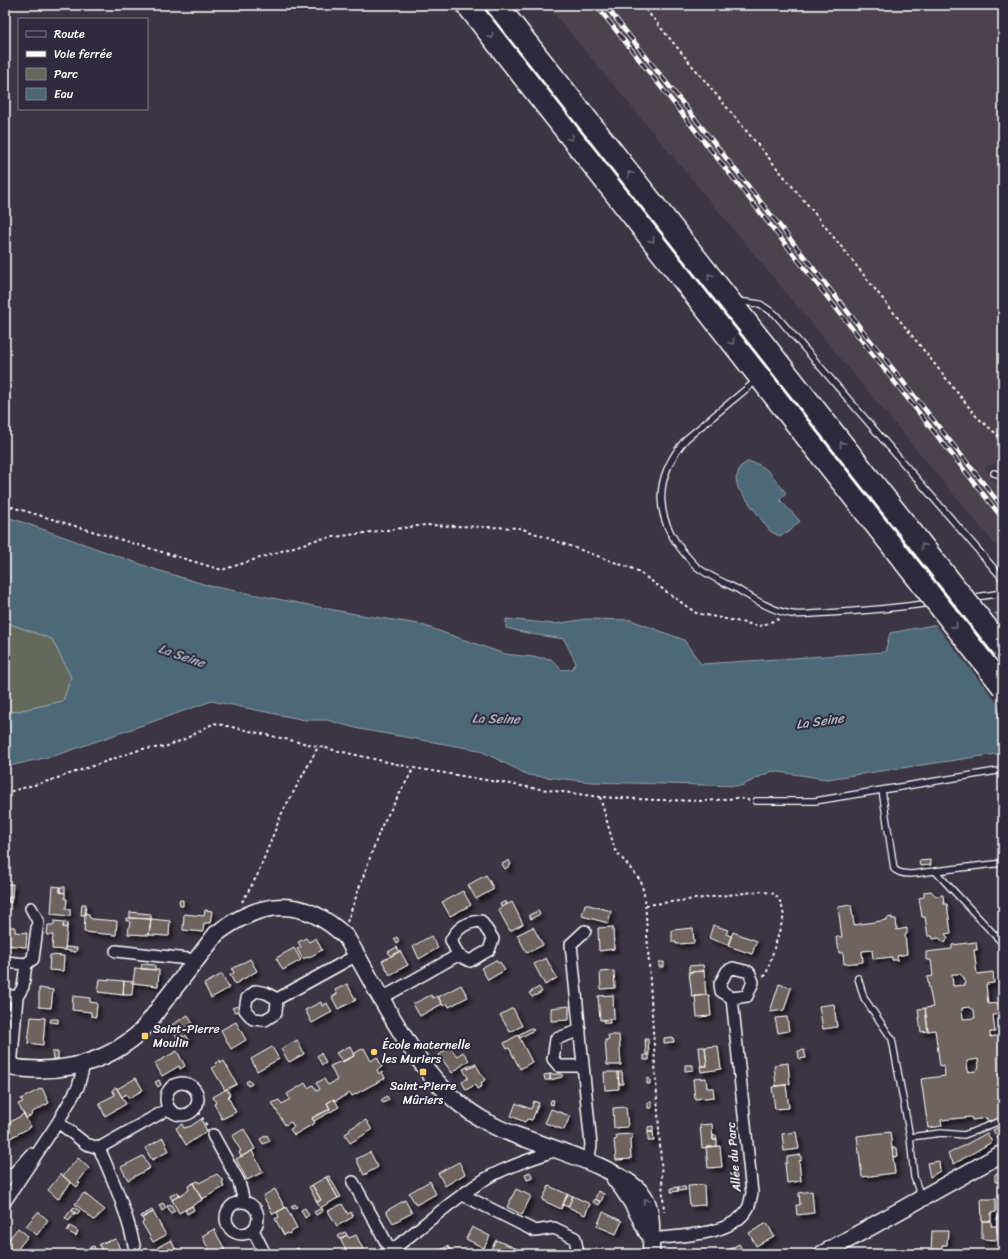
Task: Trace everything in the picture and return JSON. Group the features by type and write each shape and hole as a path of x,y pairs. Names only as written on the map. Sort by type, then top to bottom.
{"highway":[{"path":"467,5 1003,687"},
{"path":"497,5 1003,648"}],"street":[{"path":"26,964 23,987 17,998 8,1067 29,1070 55,1070 84,1065 114,1051 133,1039 197,960 216,934 231,923 253,911 278,906 317,914 334,924 346,937 407,1042 425,1066 460,1104 486,1121 514,1135 588,1162 610,1173 625,1191 637,1210 651,1246"},
{"path":"5,962 26,964 33,959 38,921 31,908"},
{"path":"585,930 571,944 591,1145 588,1162"},
{"path":"116,951 197,960"},
{"path":"277,999 357,955"},
{"path":"382,998 458,955"},
{"path":"733,968 749,972 753,982 747,996 732,998 721,992 720,984 727,971 733,968"},
{"path":"5,995 17,998"},
{"name":"Allée du Parc","path":"651,1246 720,1230 738,1220 748,1207 752,1193 732,998"},
{"path":"580,1030 556,1039 553,1059 559,1066 583,1066"},
{"path":"5,1202 58,1122 78,1087 84,1065"},
{"path":"178,1083 190,1085 195,1089 198,1101 196,1107 191,1113 183,1116 175,1114 168,1109 165,1103 167,1090 178,1083"},
{"path":"58,1122 86,1144 99,1148 168,1109"},
{"path":"5,1180 16,1171 58,1122"},
{"path":"213,1135 239,1182 244,1202"},
{"path":"99,1148 120,1194 130,1223 136,1254"},
{"path":"353,1182 389,1252 427,1221 487,1178 517,1164 557,1150"},
{"path":"822,1254 1003,1153"},
{"path":"463,1195 535,1231 554,1228 575,1238 578,1254"},
{"path":"244,1202 252,1206 257,1213 258,1222 253,1230 246,1234 238,1234 231,1230 227,1223 226,1215 230,1208 236,1204 244,1202"},
{"path":"1003,1221 1003,1228"},
{"path":"253,1230 265,1254"}],"lane":[{"path":"729,299 760,304 775,314 1003,579"},
{"path":"760,378 706,420 676,451 663,477 661,505 673,537 696,566 760,603 791,614 880,611 942,602"},
{"path":"994,473 1003,476"},
{"path":"957,600 1003,593"},
{"path":"756,801 815,801 1003,770"},
{"path":"882,790 894,869 898,873 905,874 935,871 1003,862"},
{"path":"935,871 1003,944"},
{"path":"858,978 864,998 892,1039 910,1137 914,1177 917,1191 922,1199"},
{"path":"910,1137 941,1133 964,1135 1003,1120"}],"path":[{"path":"642,5 816,216 976,416 1003,440"},
{"path":"5,505 222,570 314,540 425,525 520,528 636,570 696,613 760,626 791,614"},
{"path":"5,793 52,780 142,749 165,747 187,738 214,723 414,768 600,797 705,801 737,798 756,801"},
{"path":"242,903 256,876 281,815 318,747"},
{"path":"340,931 348,922 381,827 414,768"},
{"path":"600,797 615,850 641,881 646,905 664,1213"},
{"path":"646,905 761,891 775,894 781,903 784,916 766,975 753,982"},
{"path":"196,1107 213,1135"}],"shaded area":[{"path":"547,5 1003,5 1003,458 985,468 1003,493 1003,554"}],"green space":[{"path":"5,622 52,639 71,677 63,701 5,714"}],"water":[{"path":"747,462 754,463 765,468 786,493 780,500 800,521 789,532 779,536 770,531 738,488 736,479 740,467"},
{"name":"La Seine","path":"5,516 157,570 210,586 355,614 419,624 505,654 551,659 562,670 572,669 576,663 564,639 531,634 506,628 506,619 555,624 586,619 631,620 684,640 701,664 885,652 890,633 1003,612 1003,753 827,779 772,771 741,786 592,782 528,775 479,750 359,729 327,720 305,720 212,701 57,755 5,767 5,714 63,701 71,677 52,639 5,622"}],"pier":[{"path":"993,612 1003,625 1003,710 934,623"}],"building":[{"path":"509,860 511,865 505,869 502,864"},
{"path":"930,860 931,865 920,866 919,861"},
{"path":"486,875 494,889 476,899 468,885"},
{"path":"5,884 13,884 12,897 9,897 8,902 5,902"},
{"path":"53,886 60,887 60,892 65,893 65,899 67,899 66,909 70,909 70,916 51,914"},
{"path":"60,887 65,887 65,893 60,892"},
{"path":"463,891 471,905 450,916 442,902"},
{"path":"931,891 936,896 943,895 944,904 947,904 951,933 945,934 948,938 945,943 939,938 933,939 932,936 928,936 925,917 922,917 919,898 924,897 924,892"},
{"path":"9,897 12,897 11,903 8,902"},
{"path":"179,900 183,900 183,906 180,906"},
{"path":"506,901 507,904 502,907 500,904"},
{"path":"512,902 523,924 510,931 498,909"},
{"path":"82,904 86,904 85,915 81,915"},
{"path":"585,904 611,911 608,923 582,916"},
{"path":"851,905 854,925 887,920 887,918 892,917 892,919 896,919 897,930 907,928 907,934 905,935 907,954 897,956 898,960 892,960 892,957 873,959 872,950 862,951 863,962 844,964 843,953 839,953 836,937 842,937 838,907"},
{"path":"205,910 212,911 210,923 204,923 203,932 183,930 184,914 204,916"},
{"path":"538,911 540,914 531,919 529,915"},
{"path":"130,912 151,914 151,919 130,918"},
{"path":"85,913 89,914 89,917 92,919 117,921 116,935 84,932"},
{"path":"127,918 151,919 149,935 128,934 130,921 126,921"},
{"path":"151,919 170,921 169,936 149,935"},
{"path":"54,921 64,922 63,927 67,928 65,950 52,949 53,935 47,935 48,925 54,925"},
{"path":"64,922 68,923 67,928 63,927"},
{"path":"713,925 728,930 726,934 731,936 728,945 709,938"},
{"path":"5,927 15,927 15,932 27,933 26,947 5,945"},
{"path":"533,927 543,945 527,953 517,935"},
{"path":"613,927 614,949 599,951 598,928"},
{"path":"693,928 694,943 676,944 676,942 672,942 672,930"},
{"path":"733,932 757,941 752,954 728,946"},
{"path":"431,936 438,948 419,959 413,946"},
{"path":"397,937 399,942 397,944 394,939"},
{"path":"306,938 309,942 316,938 322,950 308,958 303,959 297,949 301,947 298,942"},
{"path":"976,942 977,950 974,950 977,974 993,972 994,983 986,984 988,1004 1000,1003 1001,1014 993,1015 995,1032 990,1032 990,1037 1003,1035 1003,1101 999,1101 1002,1119 987,1121 987,1118 972,1120 971,1117 941,1120 942,1126 928,1128 921,1079 945,1076 944,1065 940,1066 935,1030 928,1031 925,1008 933,1007 927,977 933,976 931,960 926,960 926,952 952,949 952,945","holes":["952,974 960,974 964,978 965,985 953,986","969,1007 974,1010 975,1018 963,1019 962,1008","978,1059 979,1067 976,1071 968,1072 967,1061"]},
{"path":"65,947 77,948 76,952 65,950"},
{"path":"397,947 399,952 391,956 388,952"},
{"path":"294,948 301,960 283,970 276,958"},
{"path":"400,951 408,965 390,975 382,961"},
{"path":"50,955 64,956 63,971 49,970"},
{"path":"546,958 557,978 545,985 534,964"},
{"path":"250,959 257,971 235,984 230,975 234,973 232,969"},
{"path":"496,960 498,963 500,962 505,970 488,980 481,968"},
{"path":"659,962 664,962 664,967 659,967"},
{"path":"142,964 155,965 155,970 141,969"},
{"path":"703,965 704,971 689,972 689,966"},
{"path":"135,968 159,970 158,986 133,983"},
{"path":"614,971 615,988 601,989 600,972"},
{"path":"704,971 706,995 692,997 689,972"},
{"path":"222,974 229,988 211,998 204,984"},
{"path":"100,979 124,981 123,995 98,992"},
{"path":"124,981 133,982 132,995 123,995"},
{"path":"347,984 356,1000 338,1009 332,997 337,994 335,990"},
{"path":"779,984 791,988 784,1010 770,1012"},
{"path":"461,985 468,997 449,1007 447,1003 443,1006 438,997"},
{"path":"539,987 542,992 532,997 529,993"},
{"path":"39,988 53,990 51,1008 39,1007"},
{"path":"431,995 433,998 438,996 442,1004 420,1016 413,1004"},
{"path":"613,995 614,1019 600,1020 598,996"},
{"path":"709,995 711,1016 697,1017 695,996"},
{"path":"73,996 90,998 90,1002 97,1003 96,1017 91,1016 91,1012 72,1010"},
{"path":"321,1002 322,1006 327,1003 332,1012 312,1023 305,1010"},
{"path":"834,1004 837,1027 823,1029 819,1006"},
{"path":"237,1006 240,1010 235,1012 232,1008"},
{"path":"569,1006 569,1020 551,1021 551,1008"},
{"path":"513,1008 522,1026 510,1032 500,1015"},
{"path":"925,1008 928,1031 921,1032 918,1009"},
{"path":"188,1015 194,1027 181,1034 183,1037 186,1035 189,1040 181,1045 170,1026"},
{"path":"31,1017 45,1018 43,1045 28,1043"},
{"path":"787,1017 789,1031 778,1033 775,1018"},
{"path":"51,1019 58,1019 58,1023 50,1022"},
{"path":"609,1019 610,1023 604,1023 603,1020"},
{"path":"236,1022 246,1040 231,1049 221,1030"},
{"path":"531,1028 534,1030 520,1038 518,1035"},
{"path":"518,1035 532,1062 520,1069 509,1048 507,1049 504,1043"},
{"path":"608,1035 619,1035 621,1065 607,1065 605,1040 609,1040"},
{"path":"673,1037 674,1042 664,1043 664,1038"},
{"path":"645,1039 648,1039 649,1054 646,1054"},
{"path":"297,1040 304,1054 289,1062 281,1049"},
{"path":"350,1046 354,1056 343,1062 336,1053"},
{"path":"718,1046 721,1069 701,1072 700,1066 707,1066 705,1047"},
{"path":"272,1047 279,1059 257,1071 251,1059"},
{"path":"450,1047 457,1056 463,1052 469,1060 452,1073 439,1055"},
{"path":"699,1047 705,1047 707,1066 701,1066"},
{"path":"364,1048 371,1061 377,1057 382,1067 377,1070 379,1074 382,1072 385,1078 352,1096 350,1093 335,1101 334,1099 327,1103 330,1109 312,1118 315,1123 294,1135 290,1129 294,1127 291,1122 285,1125 272,1103 279,1100 282,1104 290,1099 287,1094 305,1083 308,1088 313,1085 317,1091 320,1089 316,1083 324,1079 328,1085 337,1080 330,1066 354,1056 353,1054"},
{"path":"804,1050 806,1058 799,1059 798,1051"},
{"path":"177,1051 185,1066 180,1069 179,1066 162,1076 155,1063"},
{"path":"52,1052 58,1052 58,1059 53,1059"},
{"path":"321,1053 326,1063 322,1065 317,1056"},
{"path":"644,1055 649,1055 649,1060 644,1060"},
{"path":"220,1060 221,1063 224,1061 237,1084 225,1090 212,1068 216,1066 215,1063"},
{"path":"475,1063 476,1065 468,1069 467,1067"},
{"path":"788,1063 790,1084 776,1086 774,1065"},
{"path":"476,1065 485,1080 481,1083 482,1086 477,1089 475,1085 466,1090 462,1082 468,1078 463,1069 467,1067 468,1069"},
{"path":"685,1065 693,1065 693,1070 685,1071"},
{"path":"604,1072 618,1072 619,1089 605,1090"},
{"path":"618,1072 622,1072 623,1084 619,1084"},
{"path":"550,1074 550,1080 545,1080 544,1075"},
{"path":"550,1074 562,1074 562,1077 550,1080"},
{"path":"136,1078 143,1090 129,1098 126,1094 122,1097 117,1089"},
{"path":"647,1078 650,1079 650,1084 647,1084"},
{"path":"706,1078 707,1088 713,1088 714,1097 695,1099 693,1079"},
{"path":"159,1080 161,1085 158,1087 155,1082"},
{"path":"249,1080 252,1084 248,1086 246,1082"},
{"path":"786,1085 789,1108 775,1109 772,1087"},
{"path":"116,1087 126,1104 105,1116 99,1103 115,1095 112,1090"},
{"path":"42,1088 49,1103 31,1113 32,1115 26,1118 18,1104 23,1102 21,1099"},
{"path":"227,1089 230,1095 228,1097 236,1112 222,1119 214,1104 216,1103 213,1097"},
{"path":"387,1096 389,1100 383,1103 381,1100"},
{"path":"334,1099 339,1107 314,1121 312,1118 330,1109 327,1103"},
{"path":"551,1100 554,1100 553,1105 550,1104"},
{"path":"534,1101 539,1103 532,1120 527,1119 525,1122 511,1116 516,1103 531,1109"},
{"path":"999,1101 1003,1101 1003,1110 1001,1111"},
{"path":"648,1102 652,1102 652,1108 648,1108"},
{"path":"626,1107 628,1127 614,1128 613,1108"},
{"path":"551,1109 570,1116 564,1130 545,1123"},
{"path":"24,1114 31,1127 8,1139 5,1134 5,1125"},
{"path":"201,1119 207,1131 186,1145 176,1128 182,1124 184,1128 191,1126"},
{"path":"366,1120 372,1130 350,1143 345,1134 350,1131 349,1129"},
{"path":"712,1124 713,1140 717,1140 717,1146 702,1148 700,1125"},
{"path":"1003,1125 1003,1136 998,1139 993,1130"},
{"path":"653,1126 653,1132 648,1132 648,1127"},
{"path":"244,1129 255,1149 241,1157 239,1152 241,1151 232,1136"},
{"path":"648,1132 653,1132 654,1141 648,1141"},
{"path":"796,1132 799,1149 784,1151 782,1134"},
{"path":"890,1132 895,1173 862,1177 857,1136"},
{"path":"987,1133 992,1142 954,1164 948,1154"},
{"path":"632,1134 632,1138 630,1139 631,1159 616,1160 614,1140 617,1139 616,1135"},
{"path":"267,1135 270,1141 263,1144 260,1139"},
{"path":"716,1135 717,1140 713,1140 713,1136"},
{"path":"163,1138 169,1151 152,1160 145,1148"},
{"path":"720,1146 722,1167 708,1168 706,1147"},
{"path":"892,1148 897,1148 898,1156 894,1157"},
{"path":"252,1151 263,1172 247,1180 236,1159"},
{"path":"370,1152 378,1167 364,1175 356,1159"},
{"path":"801,1155 801,1161 799,1161 801,1181 787,1183 785,1163 787,1163 787,1157"},
{"path":"143,1156 150,1168 128,1180 121,1167"},
{"path":"78,1158 89,1168 78,1182 80,1183 77,1187 63,1176"},
{"path":"939,1161 940,1171 930,1177 927,1163"},
{"path":"459,1162 465,1174 445,1186 438,1173"},
{"path":"530,1172 533,1178 527,1180 525,1174"},
{"path":"1001,1173 1002,1182 995,1182 995,1174"},
{"path":"61,1174 71,1183 58,1199 48,1190"},
{"path":"217,1174 224,1181 222,1182 224,1187 202,1199 193,1183 198,1181 199,1183"},
{"path":"329,1176 341,1197 338,1198 326,1177"},
{"path":"326,1177 338,1198 320,1208 317,1202 321,1200 312,1185"},
{"path":"430,1181 436,1194 416,1205 409,1193"},
{"path":"193,1183 202,1200 179,1213 172,1200 189,1190 188,1186"},
{"path":"312,1185 321,1200 317,1202 309,1187"},
{"path":"704,1185 705,1205 690,1206 688,1186"},
{"path":"549,1186 567,1194 561,1209 542,1200"},
{"path":"678,1187 685,1187 686,1190 678,1191"},
{"path":"678,1187 678,1191 671,1192 671,1188"},
{"path":"275,1189 285,1208 273,1214 263,1196"},
{"path":"516,1189 531,1196 522,1215 507,1207"},
{"path":"598,1191 604,1194 601,1202 595,1199"},
{"path":"812,1191 814,1213 797,1215 796,1205 800,1205 799,1193"},
{"path":"178,1192 180,1195 172,1200 170,1196"},
{"path":"84,1193 105,1210 94,1220 75,1204"},
{"path":"568,1194 573,1196 568,1207 563,1205"},
{"path":"573,1196 590,1204 585,1215 568,1207"},
{"path":"595,1199 601,1202 599,1205 593,1202"},
{"path":"981,1199 996,1199 996,1212 991,1213 991,1221 982,1221"},
{"path":"405,1200 412,1213 393,1223 386,1211"},
{"path":"163,1203 166,1208 162,1211 159,1205"},
{"path":"171,1204 175,1211 171,1213 167,1206"},
{"path":"295,1204 297,1207 293,1209 291,1206"},
{"path":"342,1204 348,1214 351,1212 353,1217 337,1226 328,1211"},
{"path":"192,1206 194,1210 187,1214 185,1210"},
{"path":"74,1207 80,1211 77,1214 71,1210"},
{"path":"286,1207 297,1228 289,1234 284,1235 275,1219 279,1217 277,1212"},
{"path":"305,1208 309,1215 305,1218 301,1210"},
{"path":"322,1208 323,1211 316,1215 314,1212"},
{"path":"71,1210 75,1213 69,1221 65,1218"},
{"path":"152,1210 153,1212 142,1218 141,1216"},
{"path":"38,1212 48,1220 37,1235 26,1226"},
{"path":"153,1212 166,1235 153,1242 142,1223 144,1222 142,1218"},
{"path":"603,1212 622,1221 616,1234 597,1226"},
{"path":"982,1221 991,1221 991,1226 997,1226 997,1240 982,1239"},
{"path":"767,1223 774,1236 756,1246 749,1233"},
{"path":"70,1226 78,1231 76,1236 67,1231"},
{"path":"472,1227 490,1236 484,1248 466,1239"},
{"path":"18,1228 28,1236 14,1254 11,1254 5,1250 5,1244"},
{"path":"214,1229 225,1250 216,1254 211,1254 202,1236"},
{"path":"932,1231 948,1231 947,1245 942,1245 942,1253 931,1253"},
{"path":"345,1232 347,1235 340,1239 338,1236"},
{"path":"347,1235 349,1238 356,1235 364,1251 358,1254 348,1254 340,1239"},
{"path":"116,1239 121,1252 103,1254 99,1244"},
{"path":"171,1240 178,1254 162,1254 158,1247"},
{"path":"496,1240 520,1250 518,1254 496,1254 490,1251"},
{"path":"739,1244 745,1254 721,1254"},
{"path":"94,1246 96,1252 92,1253 90,1247"},
{"path":"448,1246 453,1254 433,1254"},
{"path":"298,1248 301,1254 286,1254"},
{"path":"76,1250 77,1254 64,1254"}],"railway":[{"path":"596,5 1003,519"},
{"path":"605,5 1003,508"}],"place":[{"name":"Saint-Pierre Moulin","path":"145,1036"},
{"name":"École maternelle les Muriers","path":"374,1052"},
{"name":"Saint-Pierre Mûriers","path":"423,1072"}]}
